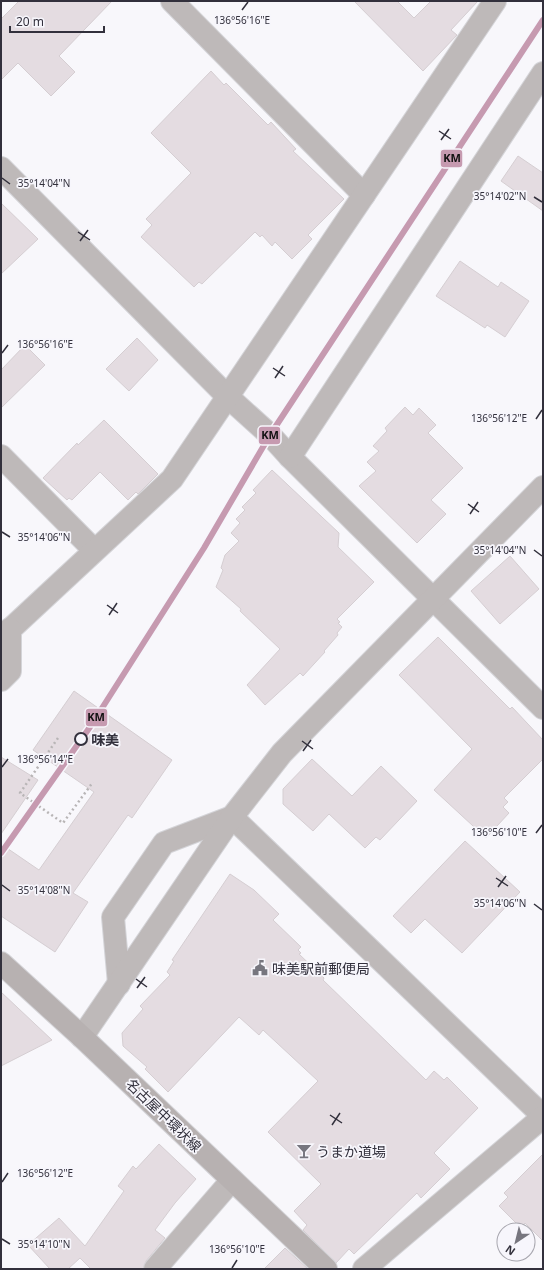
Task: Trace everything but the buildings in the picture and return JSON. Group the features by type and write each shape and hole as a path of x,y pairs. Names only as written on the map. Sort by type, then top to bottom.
{"main road":[{"name":"名古屋中環状線","path":"1,963 82,1037 326,1269"}],"street":[{"path":"172,1 364,195"},
{"path":"1,680 10,671 6,633 172,479 496,1"},
{"path":"290,457 543,74"},
{"path":"1,168 228,397 270,435 290,457 543,708"},
{"path":"1,456 94,550"},
{"path":"82,1037 232,817 282,753 432,598 543,487"},
{"path":"118,984 113,917 164,843 232,817"},
{"path":"232,817 543,1117 364,1269"},
{"path":"156,1269 232,1180"}],"path":[{"path":"58,738 20,793 63,823 92,782"}],"transit line":[{"name":"KM","path":"1,853 90,727 204,548 270,435 543,20"}],"place":[{"name":"味美","path":"81,739"},
{"name":"味美駅前郵便局","path":"260,968"},
{"name":"うまか道場","path":"304,1151"}]}
